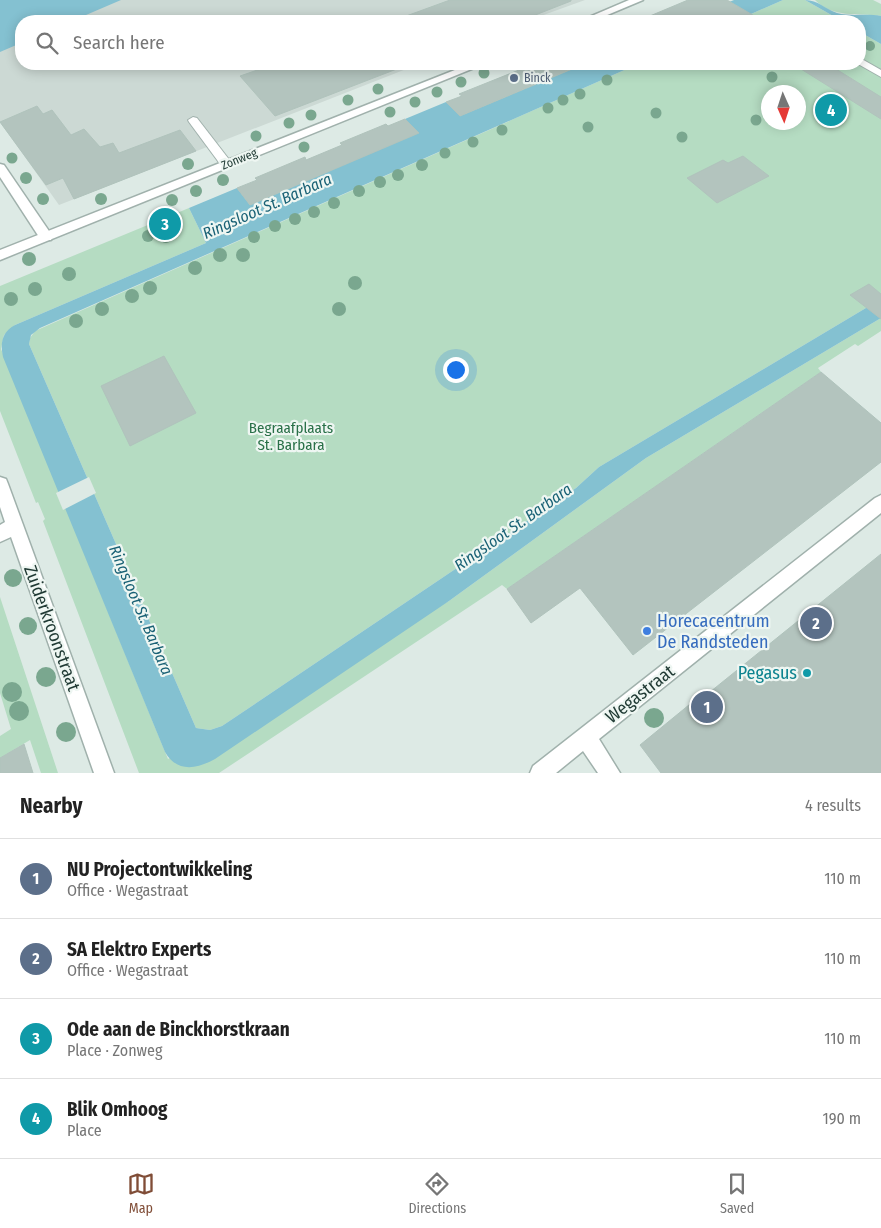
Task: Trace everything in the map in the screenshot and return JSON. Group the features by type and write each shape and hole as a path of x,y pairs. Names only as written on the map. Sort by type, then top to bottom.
{"street":[{"path":"600,15 638,0"},
{"name":"Zonweg","path":"0,255 464,70"},
{"path":"0,168 46,237"},
{"name":"Zuiderkroonstraat","path":"0,484 8,530 104,773"},
{"name":"Wegastraat","path":"540,773 881,503"},
{"path":"586,738 610,773"}],"lane":[{"path":"866,65 881,74"},
{"path":"193,120 227,165"}],"shaded area":[{"path":"109,0 585,0 544,15 74,15"},
{"path":"15,41 15,70 404,70 59,205 0,122 0,48"}],"green space":[{"path":"783,0 805,0 831,15 749,15"},
{"path":"815,0 873,0 881,4 881,16 846,14 830,10"},
{"name":"Begraafplaats St. Barbara","path":"866,35 881,44 881,299 599,467 576,488 222,726 210,730 196,728 29,344 30,338 35,331 624,70 866,70"},
{"path":"189,208 206,243 15,325 4,335 1,349 168,759 449,601 646,458 881,318 881,331 858,346 855,344 818,368 821,372 507,589 502,585 219,773 139,773 43,521 45,519 38,502 36,503 0,411 0,286"},
{"path":"0,597 58,773 41,773 30,740 0,758 0,736 11,729 0,693"}],"water":[{"path":"0,0 121,0 86,15 15,15 15,46 0,52"},
{"path":"734,0 783,0 749,15 698,15"},
{"path":"805,0 814,1 837,13 853,15 831,15"},
{"path":"866,15 881,16 881,44 866,35"},
{"name":"Ringsloot St. Barbara","path":"570,70 624,70 40,328 31,335 29,344 196,728 210,730 222,726 576,488 599,467 881,299 881,318 646,458 449,601 215,759 194,767 181,766 170,759 165,752 3,357 3,338 7,331 15,325 206,243 189,208 237,188 250,205 418,133 405,119 446,102 460,116"}],"pier":[{"path":"89,477 96,493 63,510 56,493"}],"building":[{"path":"450,0 571,0 535,15 409,15"},
{"path":"688,0 727,0 753,15 652,15"},
{"path":"258,70 394,70 275,116 240,76"},
{"path":"519,70 570,70 460,116 446,102 462,96 459,94"},
{"path":"803,70 838,70 881,97 881,119"},
{"path":"37,106 43,114 52,110 71,135 84,129 100,147 113,143 119,153 180,130 196,151 74,199 63,178 46,185 0,122"},
{"path":"405,119 419,133 250,205 237,188 257,180 255,178 305,157 306,160 342,145 340,143 386,124 388,126"},
{"path":"743,156 769,176 717,203 687,178 723,160 728,163"},
{"path":"869,284 881,294 881,319 850,295"},
{"path":"164,356 196,413 130,446 101,386"},
{"path":"821,372 881,423 881,462 633,655 580,588 531,623 507,589"},
{"name":"Pegasus","path":"881,554 881,773 661,773 640,745 706,691 710,692"},
{"path":"24,744 33,773 0,773 0,758"}],"place":[{"name":"Binck","path":"514,78"},
{"name":"Blik Omhoog","path":"831,110"},
{"name":"Ode aan de Binckhorstkraan","path":"165,224"},
{"name":"SA Elektro Experts","path":"816,623"},
{"name":"Horecacentrum De Randsteden","path":"647,631"},
{"name":"Pegasus","path":"807,673"},
{"name":"NU Projectontwikkeling","path":"707,707"}]}
